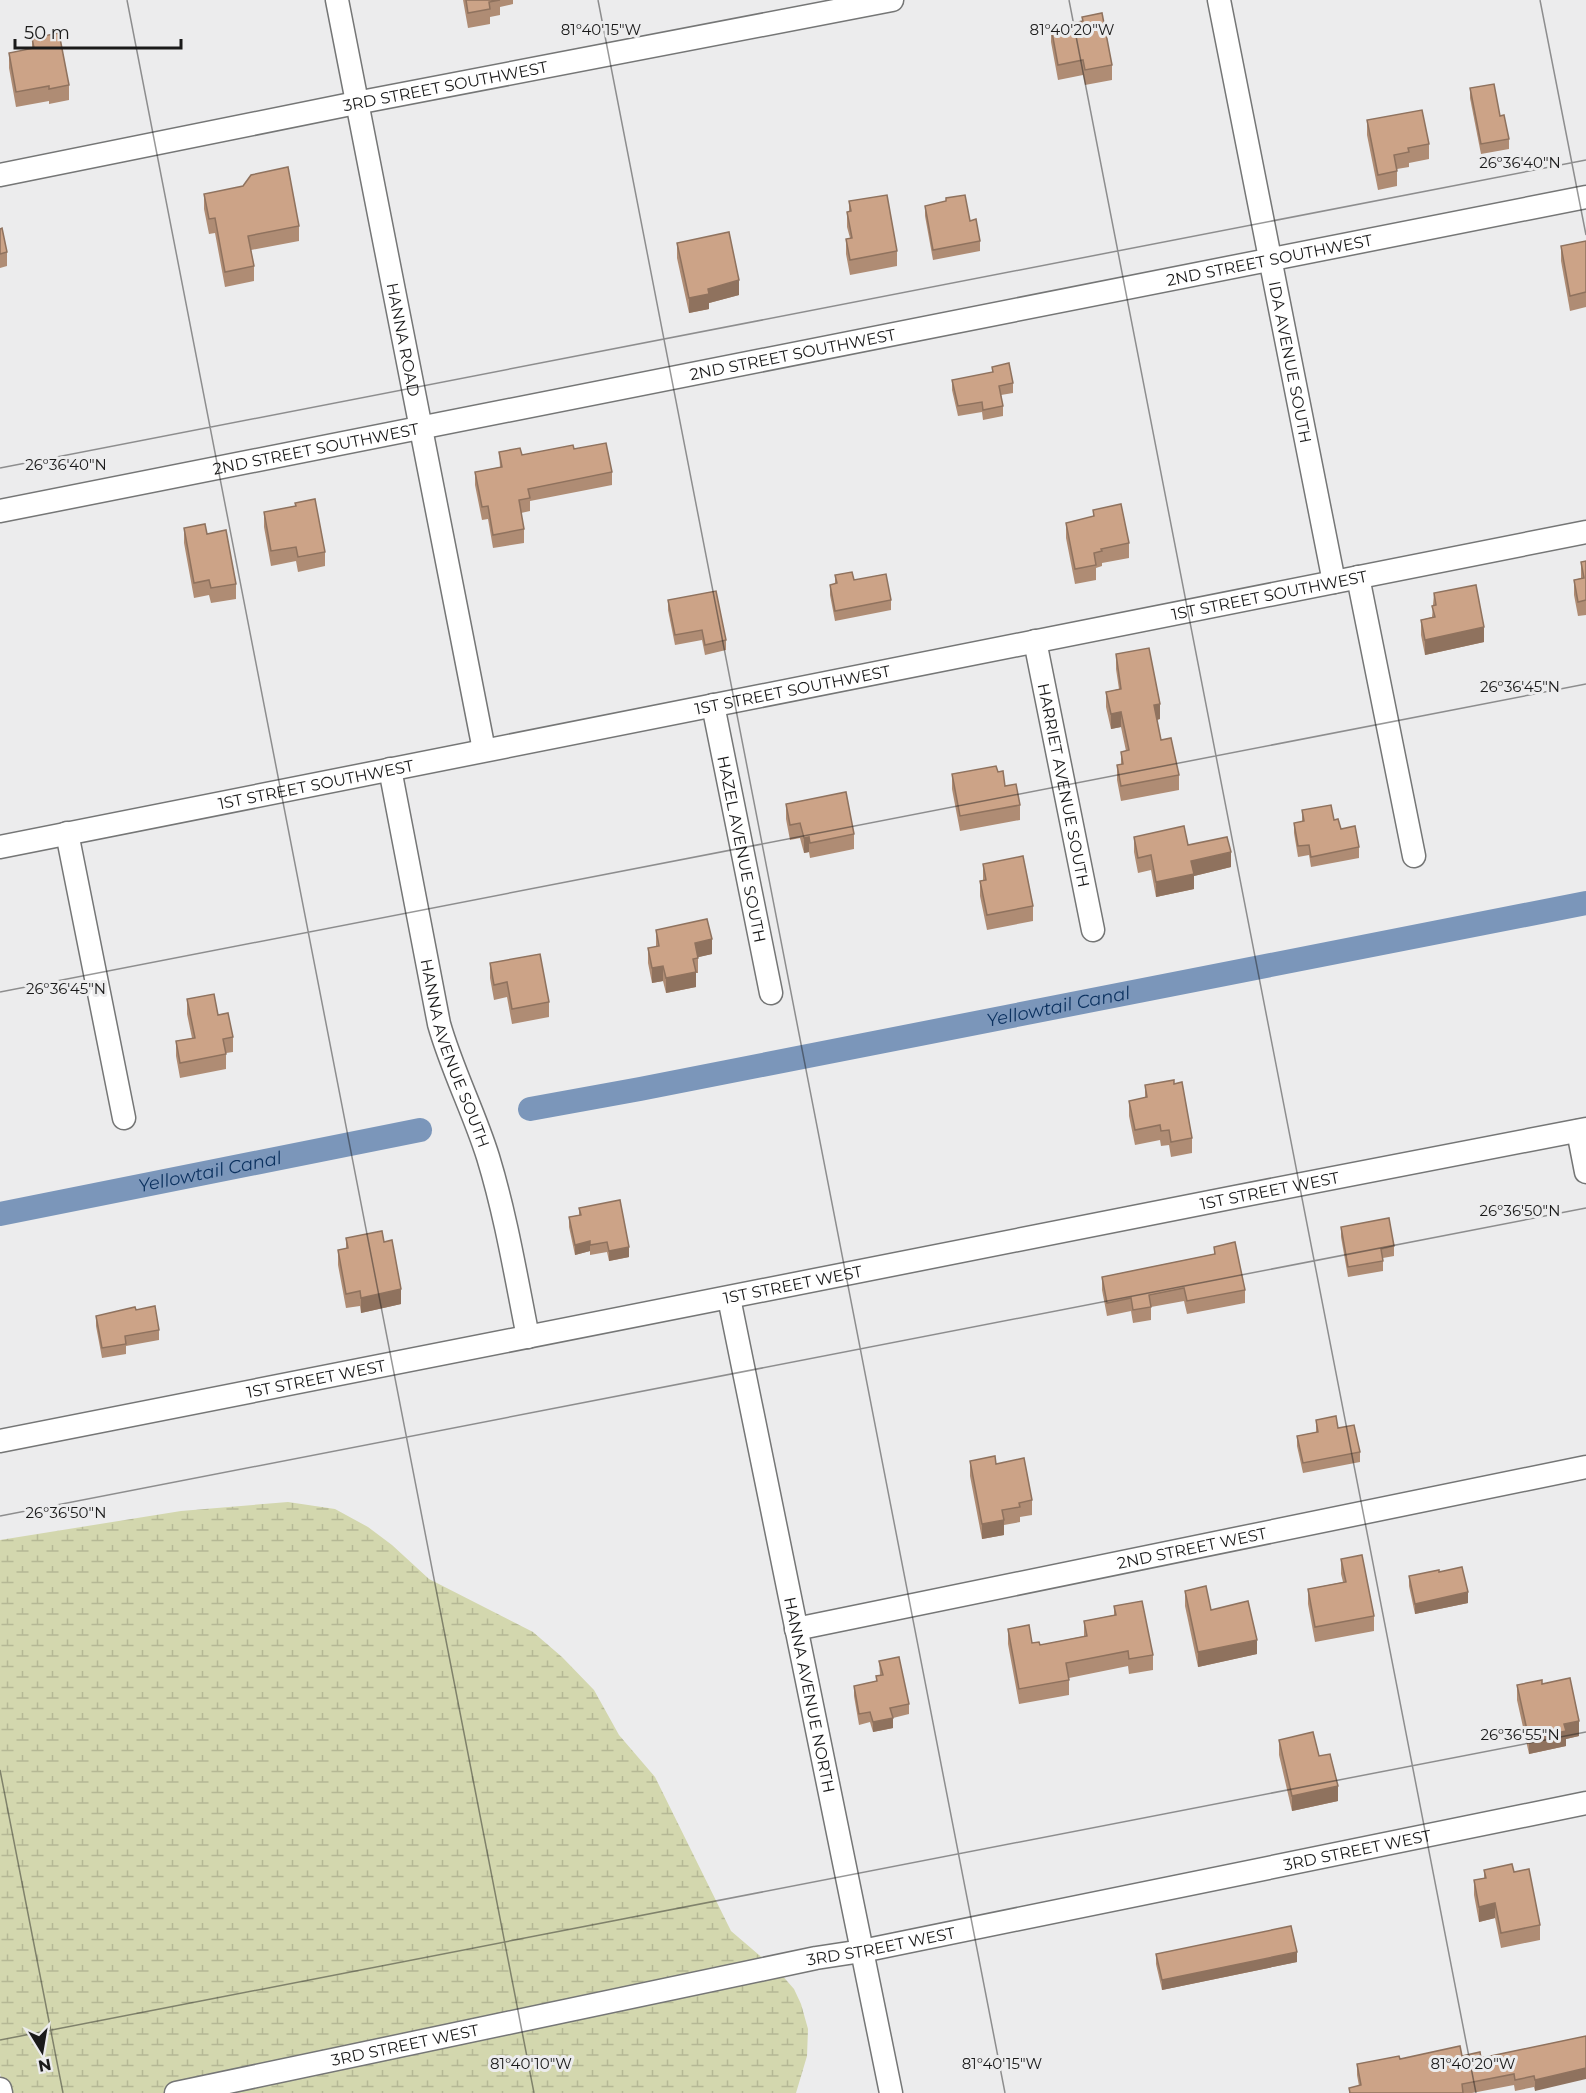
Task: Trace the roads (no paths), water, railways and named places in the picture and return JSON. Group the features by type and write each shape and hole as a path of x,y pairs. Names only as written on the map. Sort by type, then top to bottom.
{"street":[{"name":"HANNA ROAD","path":"337,0 484,750"},
{"name":"3RD STREET SOUTHWEST","path":"0,175 892,0"},
{"name":"IDA AVENUE SOUTH","path":"1219,0 1334,582"},
{"name":"2ND STREET SOUTHWEST","path":"0,511 1586,197"},
{"name":"1ST STREET SOUTHWEST","path":"0,847 1586,532"},
{"path":"1358,577 1414,856"},
{"name":"HARRIET AVENUE SOUTH","path":"1035,641 1093,930"},
{"name":"HAZEL AVENUE SOUTH","path":"713,705 771,993"},
{"name":"HANNA AVENUE SOUTH","path":"390,769 439,1024 487,1155 502,1209 528,1336"},
{"path":"68,833 124,1118"},
{"path":"1582,1130 1586,1172"},
{"name":"1ST STREET WEST","path":"0,1441 1582,1130"},
{"name":"HANNA AVENUE NORTH","path":"729,1298 891,2093"},
{"name":"2ND STREET WEST","path":"796,1629 1586,1467"},
{"name":"3RD STREET WEST","path":"176,2093 816,1958 862,1952 1586,1803"}],"waterway":[{"name":"Yellowtail Canal","path":"530,1109 1586,903"},
{"name":"Yellowtail Canal","path":"0,1214 420,1130"}]}
